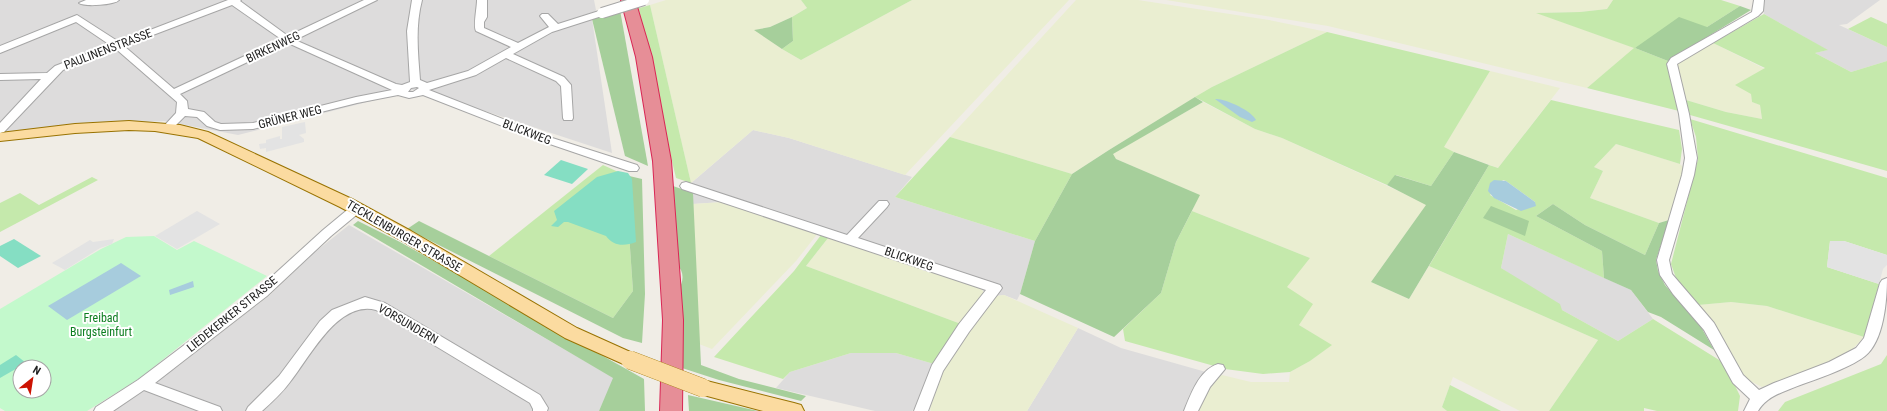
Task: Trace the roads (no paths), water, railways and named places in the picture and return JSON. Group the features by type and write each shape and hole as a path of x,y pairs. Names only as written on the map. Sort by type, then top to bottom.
{"highway":[{"path":"623,0 639,59 655,161 663,321 660,411"},
{"path":"628,0 644,57 662,162 672,320 671,411"}],"main road":[{"name":"TECKLENBURGER STRASSE","path":"0,137 78,128 168,127 203,135 356,209 405,235 571,333 630,360 703,388 794,411"}],"street":[{"path":"77,18 78,11 85,1 114,0"},
{"name":"BIRKENWEG","path":"174,93 372,0"},
{"path":"417,0 414,11 411,42 421,87"},
{"path":"482,0 482,17 479,22 479,29 488,35 502,38 518,47"},
{"name":"GRÜNER WEG","path":"182,112 200,114 212,124 220,127 240,127 270,122 356,100 403,90 402,94 410,96 421,87 453,80 472,73 555,27 644,0"},
{"path":"1758,398 1738,378 1709,327 1666,275 1663,260 1688,175 1691,158 1684,114 1672,70 1672,64 1675,60 1755,14 1758,11 1759,0"},
{"path":"234,1 288,40 403,90"},
{"name":"PAULINENSTRASSE","path":"0,130 59,68 234,1"},
{"path":"545,16 555,27"},
{"path":"77,18 117,45 174,93 182,102 184,107 182,112 168,127"},
{"path":"0,50 77,18"},
{"path":"505,54 560,80 566,85 568,118"},
{"path":"0,77 50,76"},
{"name":"BLICKWEG","path":"421,87 542,138 633,168"},
{"name":"BLICKWEG","path":"686,186 995,288 964,328 937,369 920,411"},
{"path":"850,240 883,204"},
{"name":"LIEDEKERKER STRASSE","path":"101,411 143,384 262,293 327,233 356,209"},
{"path":"1751,411 1758,398 1779,387 1834,366 1861,352 1870,339 1887,283"},
{"name":"VORSUNDERN","path":"253,411 284,380 325,325 337,314 365,302 380,306 493,373 534,399 541,408 540,411"},
{"path":"1191,411 1203,384 1218,369"},
{"path":"143,384 215,411"}],"water":[{"path":"1215,99 1225,101 1244,109 1254,116 1256,120 1252,122 1240,117"},
{"path":"1494,180 1506,181 1535,202 1536,206 1521,211 1494,198 1488,191 1490,183"},
{"path":"121,263 141,276 67,320 48,306"},
{"path":"193,281 194,287 170,295 169,290"}],"park label":[{"name":"Freibad Burgsteinfurt","path":"101,325"}]}
